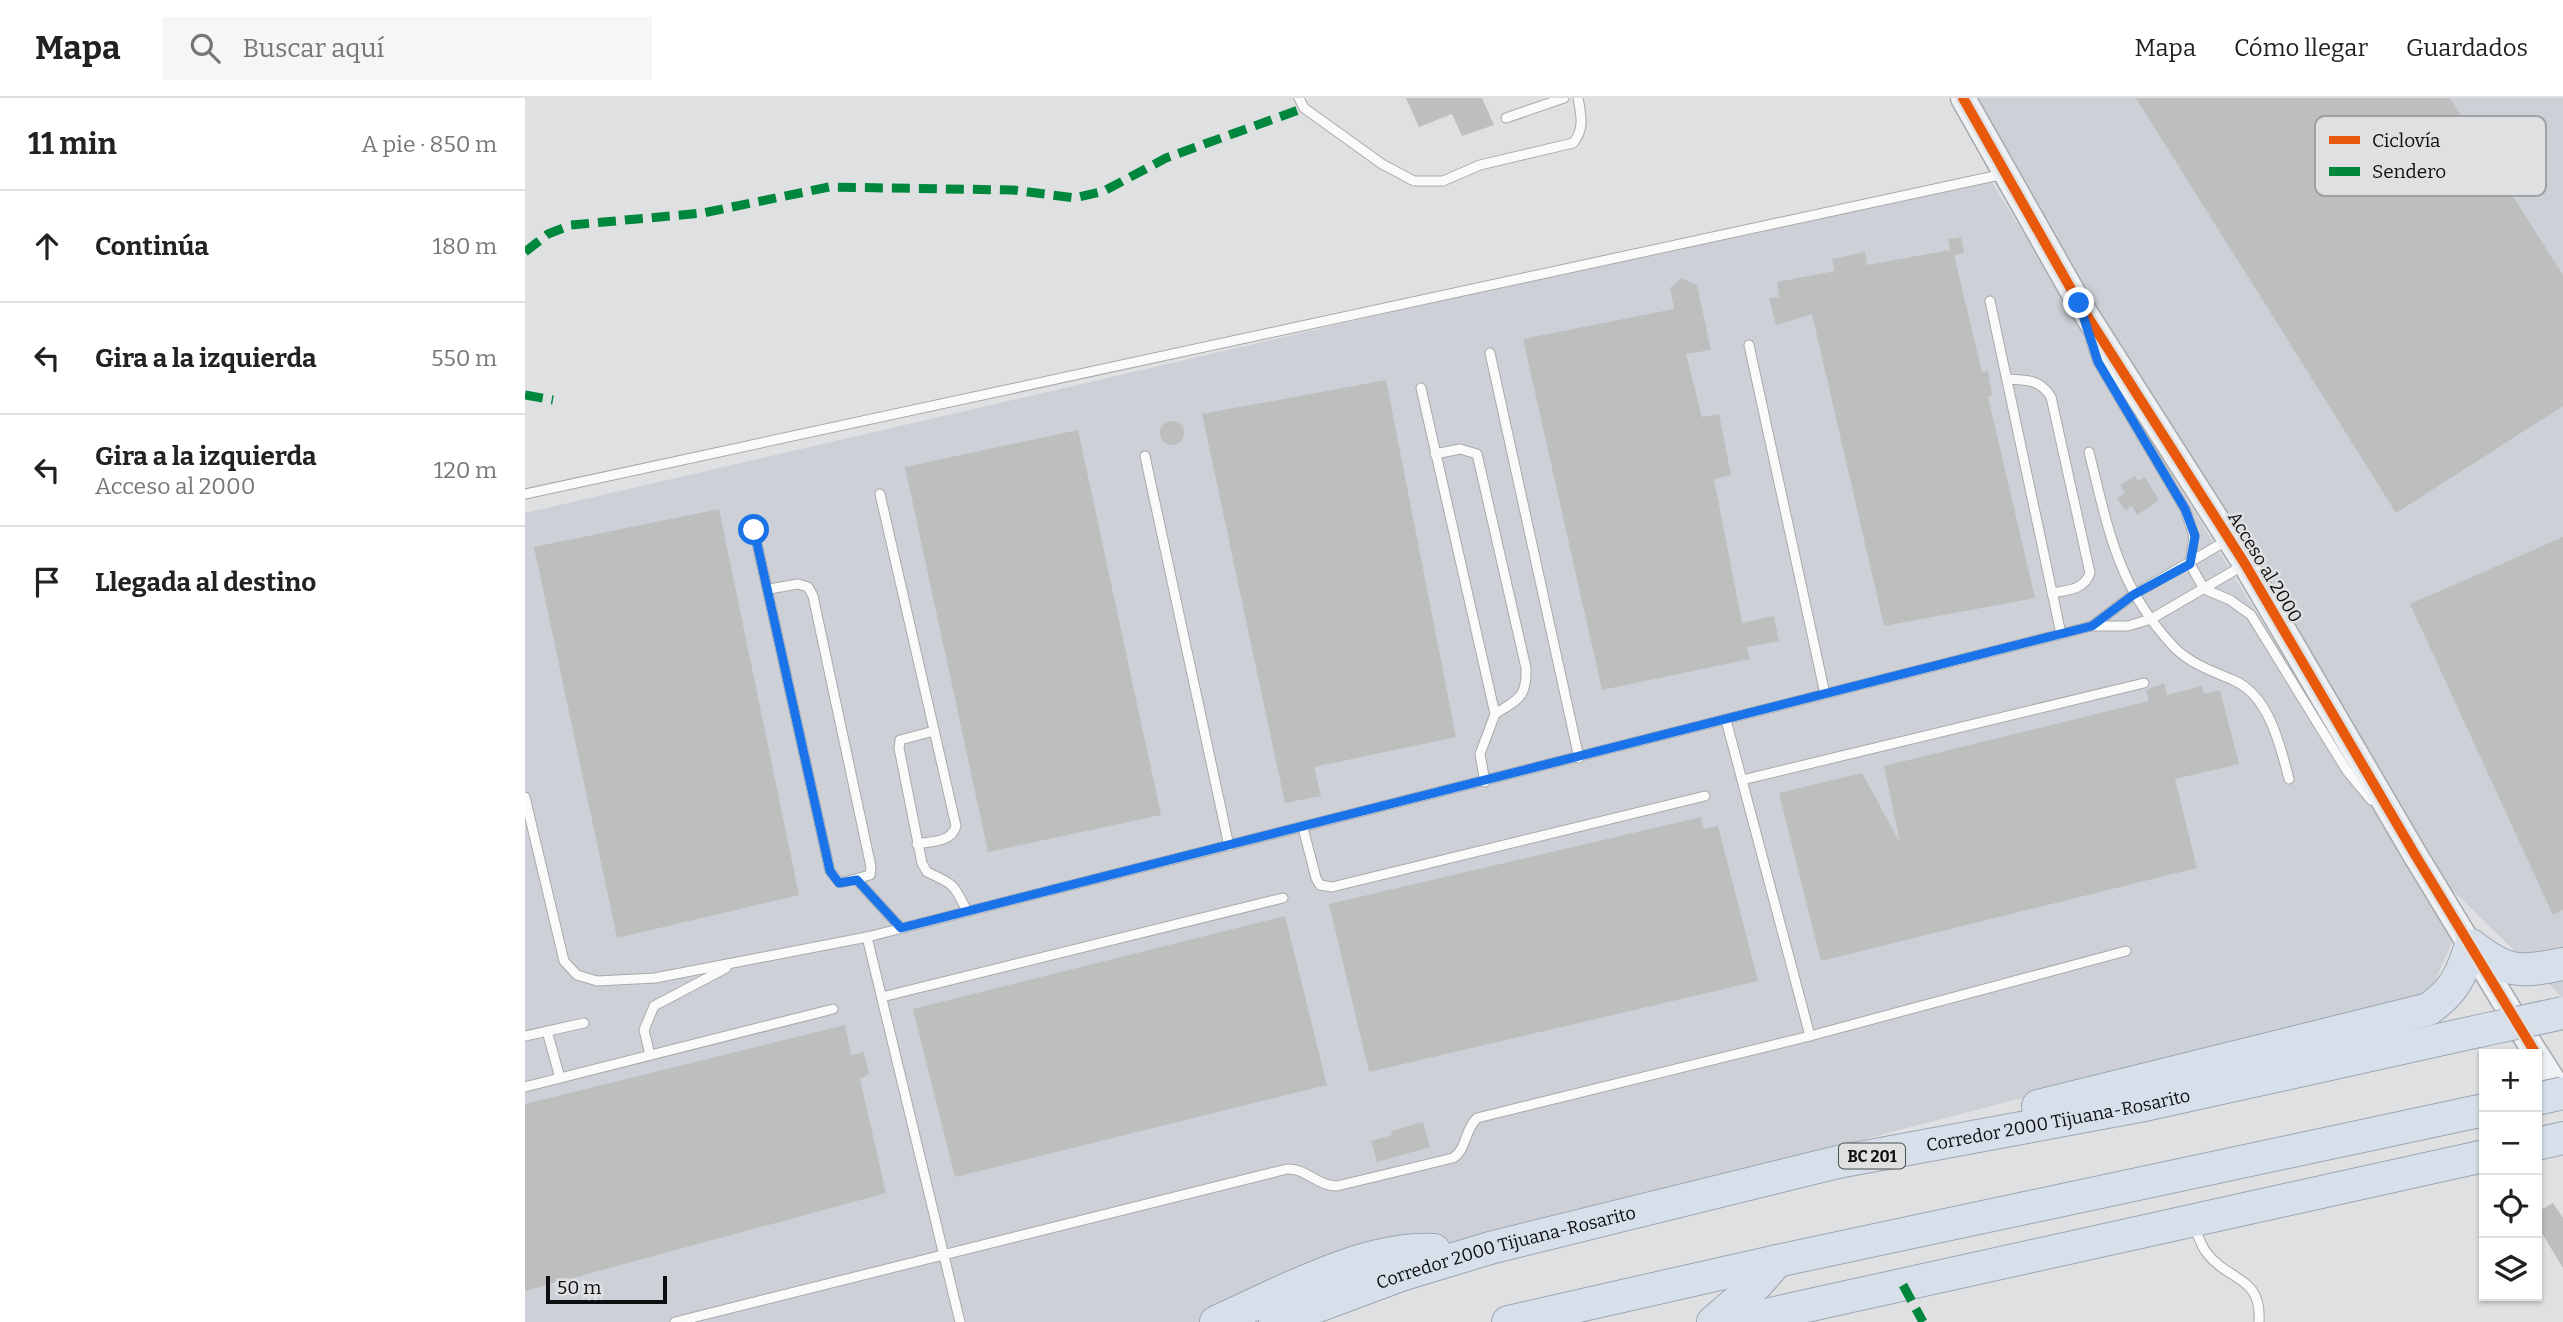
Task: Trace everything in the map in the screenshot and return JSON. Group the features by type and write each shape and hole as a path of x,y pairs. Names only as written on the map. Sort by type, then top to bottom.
{"highway":[{"path":"1838,1163 2081,1094 2416,1014 2429,1009 2450,994 2463,970 2470,945 2495,964 2515,971 2563,964"},
{"name":"Corredor 2000 Tijuana-Rosarito","path":"1275,1322 1401,1275 1474,1253 1838,1163 2145,1105 2563,1013"},
{"path":"2542,1098 2563,1094"},
{"path":"1508,1322 1777,1261 2479,1111"},
{"path":"2542,1143 2563,1138"},
{"path":"1734,1322 2479,1157"},
{"path":"2017,1210 2051,1237 2072,1249"},
{"path":"1216,1322 1313,1280 1377,1257 1426,1250 1474,1253"},
{"path":"1713,1322 1757,1284 1777,1261"}],"street":[{"name":"Acceso al 2000","path":"1963,98 2079,303 2245,564 2532,1049"},
{"name":"Acceso al 2000","path":"2542,1064 2563,1094"}],"lane":[{"path":"1299,98 1304,108 1382,164 1413,181 1443,181 1480,165 1573,144 1579,136 1582,121 1578,98"},
{"path":"1506,118 1564,98"},
{"path":"525,494 2004,174"},
{"path":"1990,300 2061,634"},
{"name":"Acceso al 2000","path":"2079,303 2098,362 2185,509 2195,536 2190,564"},
{"path":"1749,345 1825,694"},
{"path":"1490,353 1579,758"},
{"path":"2007,379 2033,381 2044,386 2050,397 2090,573 2087,582 2079,587 2052,593"},
{"path":"1421,388 1495,714 1480,754 1485,782"},
{"path":"1435,454 1460,449 1477,454 1486,489 1526,668 1526,687 1520,698 1495,714"},
{"path":"2089,452 2114,549 2133,595 2151,619 2185,655 2205,670 2236,681 2254,692 2280,743 2289,779"},
{"path":"1145,456 1229,846"},
{"path":"880,494 956,826 954,834 947,839 917,844"},
{"path":"754,530 830,871 839,883 857,880 870,875 871,867 813,596 808,587 798,584 769,589"},
{"path":"2092,626 2133,595 2229,539"},
{"path":"2190,564 2204,589"},
{"path":"525,797 564,961 577,975 597,981 655,978 901,928 2092,626 2128,626 2151,619 2245,564"},
{"name":"Acceso al 2000","path":"2204,589 2230,600 2251,615 2347,771 2414,853"},
{"path":"1742,780 2144,683"},
{"path":"1726,720 1810,1036"},
{"path":"935,731 909,736 901,740 899,748 917,844 927,872 947,879 955,886 967,911"},
{"path":"1303,828 1316,878 1321,885 1332,887 1705,796"},
{"path":"857,880 901,928"},
{"path":"882,997 1283,898"},
{"path":"867,936 941,1254 960,1322"},
{"path":"675,1322 1287,1169 1299,1170 1322,1185 1337,1186 1453,1158 1461,1153 1468,1127 1476,1118 1810,1036 2126,951"},
{"path":"650,1055 645,1030 654,1006 736,962"},
{"path":"525,1087 833,1009"},
{"path":"525,1036 584,1023"},
{"path":"547,1031 560,1078"},
{"path":"2192,1222 2206,1253 2247,1283 2260,1302 2259,1322"}],"shaded area":[{"path":"1957,98 2563,98 2563,998 2414,853"},
{"path":"1987,174 2455,936 2430,992 1319,1281 1219,1322 525,1322 525,513"}],"building":[{"path":"1406,98 1482,98 1494,125 1462,136 1452,114 1419,127"},
{"path":"2136,98 2450,98 2461,116 2315,116 2315,196 2513,196 2563,275 2563,406 2396,513"},
{"path":"1961,237 1964,253 1954,255 1982,372 1988,371 1992,396 1988,397 2035,598 1884,626 1812,314 1776,325 1769,298 1779,297 1777,282 1835,271 1832,259 1865,252 1867,265 1950,250 1948,239"},
{"path":"1681,278 1697,285 1711,350 1686,354 1702,417 1719,414 1731,475 1714,479 1742,623 1774,616 1779,641 1747,647 1750,659 1602,690 1523,339 1674,309 1670,288"},
{"path":"1386,380 1456,737 1314,767 1321,796 1285,803 1202,414"},
{"path":"1172,421 1181,424 1184,433 1181,442 1172,445 1163,442 1160,433 1163,424"},
{"path":"1078,430 1161,815 988,852 905,467"},
{"path":"2135,476 2138,481 2145,477 2159,500 2137,515 2132,506 2125,510 2117,498 2125,493 2120,485"},
{"path":"719,509 799,895 617,938 534,547"},
{"path":"2563,537 2563,910 2553,915 2410,604"},
{"path":"2164,683 2167,695 2202,686 2204,694 2220,690 2239,764 2175,779 2197,868 1821,961 1779,793 1862,773 1900,843 1884,766 2149,701 2146,690"},
{"path":"1701,817 1704,829 1718,826 1758,981 1369,1072 1329,904"},
{"path":"1285,916 1327,1085 955,1177 913,1009"},
{"path":"845,1025 851,1055 864,1052 869,1074 860,1079 886,1193 525,1291 525,1104"},
{"path":"1423,1122 1430,1147 1377,1162 1371,1141 1392,1135 1391,1131"},
{"path":"2553,1203 2563,1218 2563,1268 2542,1233 2542,1209"}],"marked path":[{"path":"525,252 548,234 571,225 703,213 829,187 1013,190 1075,198 1104,191 1166,158 1304,108"},
{"path":"525,395 553,400"},
{"path":"1903,1285 1923,1322"}],"cycle path":[{"path":"1963,98 2079,303 2245,564 2414,853 2533,1049"}],"route":[{"path":"754,530 830,871 839,883 857,880 901,928 2092,626 2133,595 2190,564 2195,536 2185,509 2158,468 2098,362 2079,303"}]}
